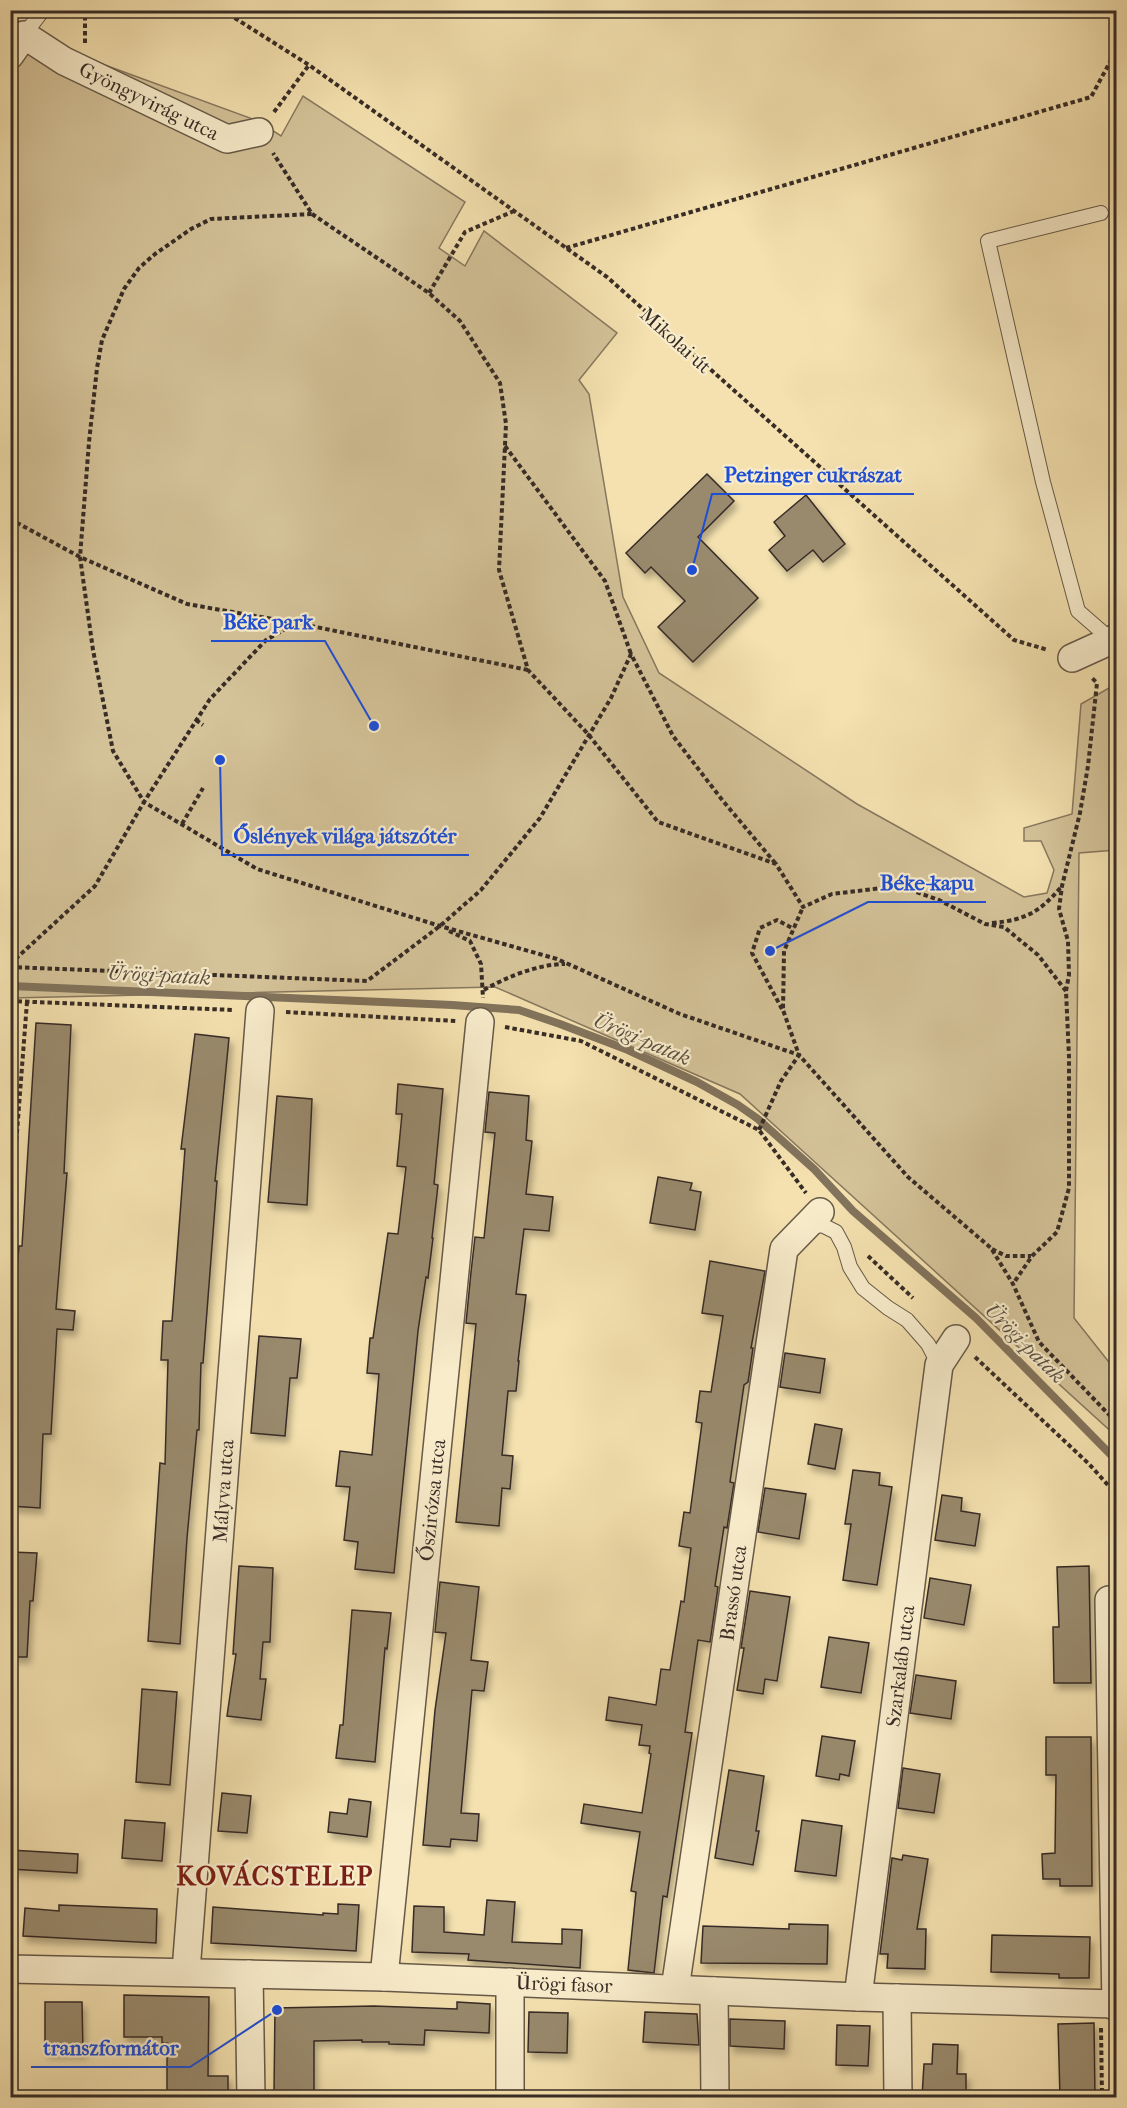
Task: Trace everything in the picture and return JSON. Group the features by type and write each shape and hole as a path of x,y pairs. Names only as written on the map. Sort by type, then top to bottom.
{"street":[{"name":"Gyöngyvirág utca","path":"17,45 64,61 227,139 259,132"},
{"path":"1072,658 1113,638"},
{"name":"Mályva utca","path":"186,1971 260,1011"},
{"name":"Őszirózsa utca","path":"384,1977 480,1022"},
{"name":"Brassó utca","path":"675,1989 784,1249 812,1220"},
{"name":"Szarkaláb utca","path":"858,1997 939,1365 956,1339"},
{"path":"1108,1600 1111,2010"},
{"name":"Ürögi fasor","path":"10,1969 384,1977 897,1998 1111,2010"},
{"path":"249,1974 251,2097"},
{"path":"510,1982 510,2097"},
{"path":"714,1991 715,2097"},
{"path":"897,1998 898,2097"}],"lane":[{"path":"17,45 43,10"},
{"path":"1101,213 988,241 1043,482 1078,611 1113,638"},
{"path":"812,1220 836,1232 844,1247 850,1267 863,1287 888,1308 907,1320 928,1344 939,1365"}],"path":[{"name":"Mikolai út","path":"222,10 309,65 607,278 1014,640 1072,658"},
{"path":"565,248 1091,98 1116,51"},
{"path":"309,65 259,132 312,214 429,293 460,321 500,383 506,424 499,570 528,670 588,734 658,822 776,864"},
{"path":"429,293 465,232 514,211"},
{"path":"312,214 211,219 191,229 155,254 140,268 124,289 102,340 88,442 80,557 93,650 112,751 144,802 257,869 440,926 557,959 680,1014 799,1055"},
{"path":"505,445 605,581 631,654 673,736 776,864 803,907"},
{"path":"10,519 80,557 187,604 528,670"},
{"path":"10,966 94,886 210,699 266,640 296,624"},
{"path":"10,966 367,981 440,926 481,890 540,818 611,698 631,654"},
{"path":"1013,1284 1032,1256 1057,1232 1069,1188 1069,1057 1066,991 1069,975 1068,941 1059,909 1088,766 1097,683 1072,658"},
{"path":"196,720 203,725"},
{"path":"182,824 203,788"},
{"path":"783,1010 784,951 803,907 832,894 898,886 939,900 985,924 1004,927 1038,955 1066,991"},
{"path":"985,924 1018,920 1038,911 1062,886"},
{"path":"794,928 777,920 760,928 752,953 783,1010 799,1055 908,1177 991,1248 1006,1256 1032,1256"},
{"path":"440,926 470,941 481,964 484,990 505,978 555,964 569,964"},
{"path":"10,1001 19,1001"},
{"path":"10,1223 27,1002"},
{"path":"759,1130 781,1081 799,1055"},
{"path":"991,1248 1013,1284 1039,1342 1116,1422"},
{"path":"1102,2097 1111,2010"}],"shaded area":[{"path":"11,41 72,53 258,121 281,136 303,96 465,202 439,248 465,266 484,231 617,333 579,380 589,394 623,597 659,673 857,804 1024,897 1047,893 1054,870 1041,841 1024,841 1024,828 1072,814 1081,704 1116,684 1116,850 1079,853 1074,1318 1116,1371 1116,1436 740,1094 495,987 11,998"}],"building":[{"path":"707,474 734,501 698,537 758,598 693,662 658,627 685,601 651,567 645,573 626,553"},
{"path":"806,495 845,544 823,562 813,550 787,571 769,550 785,536 774,522"},
{"path":"36,1023 71,1025 64,1173 67,1173 56,1309 75,1311 73,1330 57,1329 51,1434 43,1434 40,1508 10,1506 10,1344 19,1246 22,1246"},
{"path":"195,1034 229,1038 215,1181 217,1181 203,1363 201,1363 199,1430 197,1430 187,1538 180,1644 148,1641 160,1463 165,1464 168,1360 161,1360 163,1321 172,1321 185,1149 181,1149"},
{"path":"398,1084 443,1089 434,1184 438,1185 433,1238 418,1331 394,1573 355,1569 358,1542 344,1540 350,1487 336,1486 340,1451 372,1455 379,1374 367,1373 370,1338 373,1338 388,1233 398,1234 406,1167 397,1166 402,1114 396,1114"},
{"path":"489,1092 529,1096 526,1140 532,1141 526,1194 553,1197 549,1231 524,1229 516,1294 526,1295 516,1391 508,1391 502,1455 513,1456 510,1489 502,1488 499,1526 456,1522 476,1324 466,1323 471,1272 475,1237 484,1238 495,1133 485,1132"},
{"path":"277,1096 312,1099 307,1205 268,1202"},
{"path":"658,1177 692,1183 690,1190 701,1192 695,1230 650,1223"},
{"path":"710,1261 765,1271 751,1348 753,1348 748,1382 744,1385 730,1482 734,1483 727,1528 724,1527 715,1586 718,1587 710,1642 698,1640 685,1732 692,1733 667,1897 663,1896 654,1973 628,1970 636,1892 631,1891 640,1832 581,1823 584,1804 642,1813 651,1754 649,1753 650,1746 639,1745 642,1725 606,1720 609,1697 656,1705 661,1669 670,1670 681,1601 684,1602 691,1548 679,1546 684,1512 690,1513 702,1423 696,1422 700,1391 711,1392 723,1316 702,1313"},
{"path":"259,1336 301,1339 297,1378 290,1378 285,1436 251,1433"},
{"path":"785,1353 825,1359 820,1393 780,1387"},
{"path":"815,1424 842,1429 835,1469 808,1464"},
{"path":"853,1470 880,1473 879,1485 892,1487 877,1585 843,1580 851,1524 845,1524"},
{"path":"765,1488 806,1494 799,1539 758,1532"},
{"path":"942,1495 962,1498 961,1511 980,1514 975,1546 935,1540"},
{"path":"10,1552 37,1553 33,1601 30,1601 27,1657 10,1657"},
{"path":"239,1566 273,1568 270,1642 263,1642 260,1679 266,1679 261,1720 227,1716 236,1654 233,1654"},
{"path":"1089,1566 1091,1683 1054,1683 1053,1627 1059,1627 1057,1567"},
{"path":"930,1578 971,1585 964,1625 924,1618"},
{"path":"440,1582 479,1587 471,1660 488,1662 484,1691 472,1690 461,1813 479,1814 477,1841 451,1839 450,1847 423,1845 435,1710 446,1633 435,1632"},
{"path":"750,1591 790,1597 777,1681 765,1679 763,1694 737,1690"},
{"path":"352,1610 391,1613 387,1649 385,1648 375,1762 336,1758 340,1725 343,1725"},
{"path":"829,1637 869,1643 861,1693 821,1687"},
{"path":"916,1675 956,1681 951,1719 910,1713"},
{"path":"142,1689 177,1692 170,1785 136,1782"},
{"path":"822,1736 855,1741 849,1776 840,1774 839,1780 816,1776"},
{"path":"1046,1737 1091,1737 1092,1886 1060,1886 1060,1879 1043,1879 1042,1854 1055,1853 1056,1775 1046,1775"},
{"path":"903,1768 940,1774 934,1813 898,1808"},
{"path":"729,1770 764,1776 753,1865 715,1858"},
{"path":"222,1793 251,1796 247,1833 218,1831"},
{"path":"349,1799 371,1802 367,1837 328,1832 330,1812 347,1814"},
{"path":"125,1820 165,1823 162,1861 122,1858"},
{"path":"802,1820 842,1826 836,1876 795,1871"},
{"path":"10,1850 78,1854 77,1873 10,1869"},
{"path":"903,1855 928,1859 917,1929 926,1929 925,1969 887,1968 888,1954 880,1954 892,1858 902,1860"},
{"path":"487,1900 515,1902 512,1942 562,1944 562,1929 582,1930 580,1968 468,1960 469,1954 412,1952 414,1906 444,1907 444,1932 484,1935"},
{"path":"338,1904 359,1905 356,1951 211,1943 213,1907 323,1915 323,1913 338,1914"},
{"path":"59,1905 157,1909 156,1943 23,1936 25,1908 59,1911"},
{"path":"789,1924 828,1925 827,1964 701,1963 703,1926 789,1929"},
{"path":"992,1935 1090,1937 1089,1978 1059,1978 1059,1974 991,1972"},
{"path":"124,1995 209,1997 208,2076 228,2076 228,2097 199,2097 199,2091 167,2092 167,2043 162,2043 162,2037 124,2037"},
{"path":"45,2002 82,2002 83,2052 45,2052"},
{"path":"457,2002 490,2004 489,2033 425,2030 424,2045 362,2042 362,2040 314,2041 314,2093 274,2093 275,2008 374,2006 457,2009"},
{"path":"529,2012 568,2013 567,2053 528,2052"},
{"path":"645,2012 697,2014 699,2045 643,2042"},
{"path":"730,2019 785,2021 784,2049 730,2046"},
{"path":"1094,2023 1095,2097 1060,2097 1058,2024"},
{"path":"837,2025 870,2026 868,2066 836,2065"},
{"path":"933,2044 958,2045 957,2074 966,2074 966,2097 922,2097 924,2064 932,2064"}],"waterway":[{"name":"Ürögi-patak","path":"10,986 452,1005 519,1010 628,1050 697,1082 758,1119 814,1169 853,1211 976,1318 1116,1460"}],"place":[{"name":"Petzinger cukrászat","path":"692,570"},
{"name":"Béke park","path":"374,726"},
{"name":"Őslények világa játszótér","path":"220,760"},
{"name":"Béke-kapu","path":"770,951"},
{"name":"transzformátor","path":"277,2010"}],"district":[{"name":"KOVÁCSTELEP","path":"275,1876"}]}
